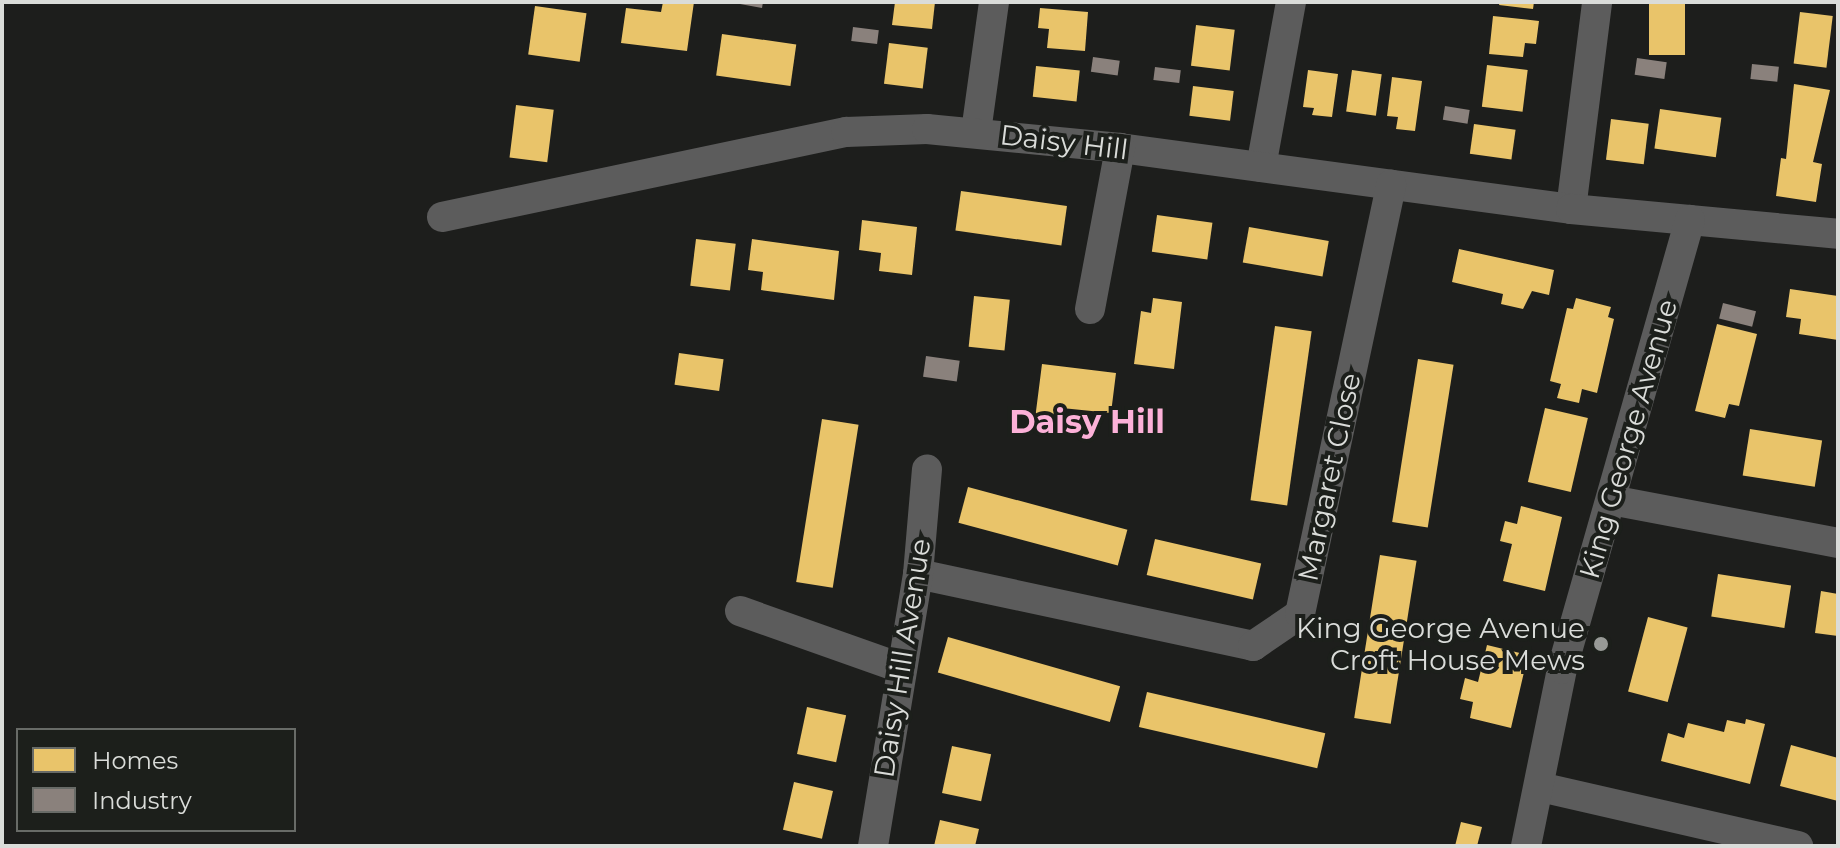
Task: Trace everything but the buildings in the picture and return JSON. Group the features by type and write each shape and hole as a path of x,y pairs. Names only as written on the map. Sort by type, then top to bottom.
{"street":[{"path":"976,132 994,2"},
{"path":"1261,167 1291,2"},
{"path":"1571,209 1597,2"},
{"name":"Daisy Hill","path":"442,217 846,132 976,132 1120,148 1571,209 1838,234"},
{"path":"1090,309 1120,148"},
{"name":"Margaret Close","path":"918,574 1253,646 1300,614 1391,185"},
{"name":"King George Avenue","path":"1526,846 1562,669 1690,220"},
{"name":"Daisy Hill Avenue","path":"873,846 918,574 927,469"},
{"path":"1611,500 1838,543"},
{"path":"740,611 901,668"},
{"path":"1540,787 1798,846"}],"place":[{"name":"King George Avenue Croft House Mews","path":"1601,644"}],"district":[{"name":"Daisy Hill","path":"1087,422"}]}
